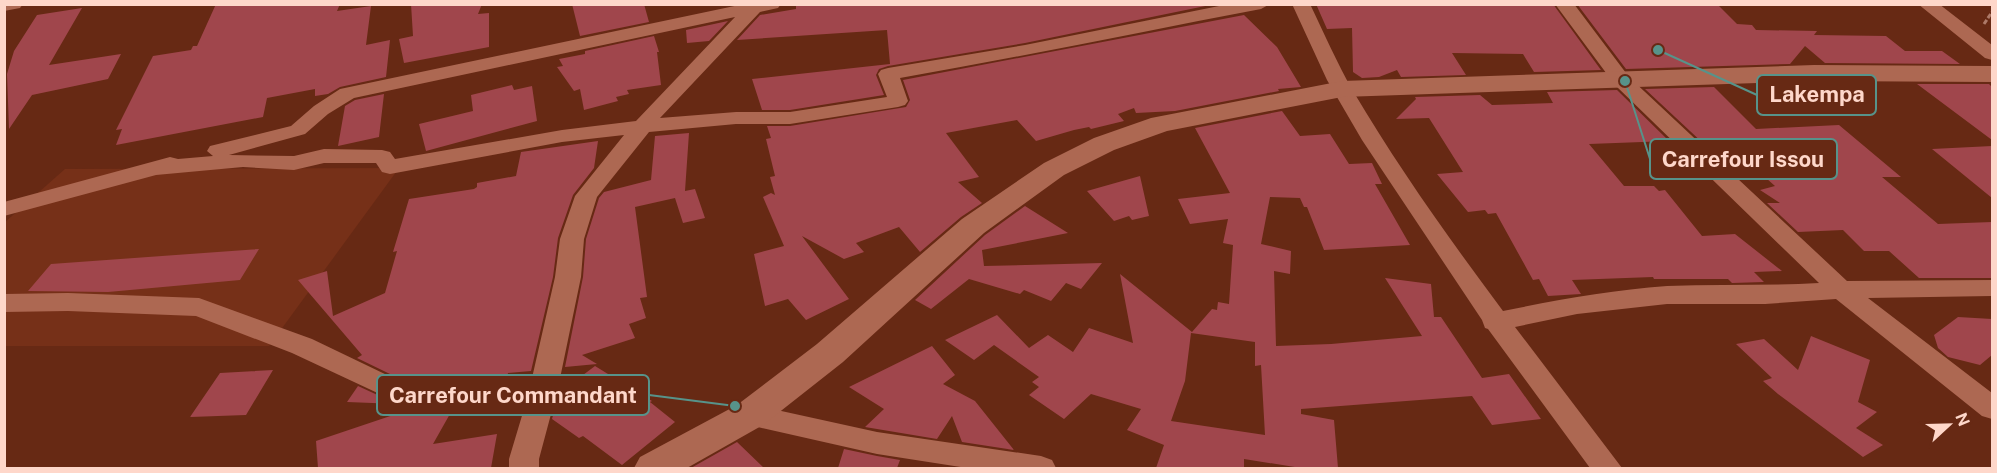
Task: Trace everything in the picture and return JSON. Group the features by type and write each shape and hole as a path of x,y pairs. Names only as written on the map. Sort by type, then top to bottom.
{"street":[{"path":"4,6 14,4"},
{"path":"156,168 243,160 294,163 324,156 381,157 390,167 551,138 736,118 790,118 897,102 894,85 888,74 1025,51 1136,27 1261,4"},
{"path":"1301,4 1342,89 1418,213 1494,322 1607,468"},
{"path":"1564,4 1622,81 1841,290 1992,408"},
{"path":"1927,4 1992,54"},
{"path":"524,468 524,459 544,388 568,277 572,239 586,196 657,108 763,5"},
{"path":"4,209 298,130 321,110 347,93 763,5"},
{"path":"654,468 750,415 831,353 973,226 1054,169 1104,144 1161,124 1342,89 1814,73 1992,74"},
{"path":"1494,322 1577,305 1668,295 1765,295 1841,290 1992,288"},
{"path":"4,303 68,302 199,307 302,346 384,386 449,393 544,388"},
{"path":"750,415 876,444 1041,468"}],"shaded area":[{"path":"399,168 269,346 5,346 4,223 65,169"}],"building":[{"path":"216,4 340,4 337,11 371,6 366,45 390,40 386,77 340,87 328,94 315,96 315,89 267,98 263,117 116,145 122,129 116,130 153,56 191,50 193,46 197,46"},
{"path":"411,4 482,4 478,14 489,13 489,47 404,63 399,39 413,36"},
{"path":"572,4 644,4 649,22 580,36"},
{"path":"796,4 1215,4 1025,43 888,66 879,69 876,75 884,95 790,110 762,110 752,79 890,64 887,30 737,40 760,15 796,9"},
{"path":"1316,4 1553,4 1601,70 1534,72 1523,54 1452,53 1466,75 1401,77 1397,70 1379,77 1362,78 1353,72 1352,28 1327,29"},
{"path":"1577,4 1717,4 1737,24 1752,25 1756,30 1817,31 1814,35 1886,36 1905,51 1942,51 1960,64 1825,63 1805,46 1790,64 1626,69"},
{"path":"82,8 49,65 121,54 108,79 32,95 9,129 7,74 14,51 37,15"},
{"path":"1244,15 1277,47 1301,87 1278,89 1279,91 1175,111 1136,113 1134,108 1118,114 1124,121 1091,129 1089,127 1074,130 1036,141 1017,120 946,133 979,177 958,182 982,203 961,217 920,252 899,227 856,243 864,252 844,259 802,236 849,299 806,320 788,299 765,306 754,254 784,246 763,197 771,193 775,195 770,177 775,176 766,139 771,138 767,126 790,126 906,107 910,100 903,80"},
{"path":"728,21 709,41 687,43 686,30"},
{"path":"654,36 659,52 657,52 661,85 627,90 629,94 616,97 618,101 584,110 580,89 574,91 557,67 563,66 559,59"},
{"path":"1917,84 1989,84 1992,87 1992,140"},
{"path":"512,85 514,90 532,86 537,121 426,151 419,124 473,111 471,95"},
{"path":"1714,87 1756,129 1839,125 1901,177 1882,177 1938,224 1992,222 1992,278 1919,278 1889,251 1864,251 1843,230 1798,232 1767,203 1780,203 1760,190 1775,186 1731,147 1705,145 1645,89"},
{"path":"1617,90 1669,141 1589,144 1624,186 1654,186 1659,191 1665,190 1702,236 1735,234 1782,271 1754,272 1764,282 1732,283 1728,279 1654,279 1653,277 1572,280 1581,294 1548,296 1539,279 1533,280 1496,213 1488,214 1485,210 1468,212 1437,174 1463,172 1429,118 1396,119 1416,99 1415,97 1480,95 1492,105 1553,103 1547,92"},
{"path":"384,94 379,137 338,146 345,106 355,100"},
{"path":"1282,111 1300,136 1330,134 1349,164 1372,163 1382,184 1375,184 1410,245 1324,250 1307,207 1304,207 1300,198 1270,197 1261,244 1291,251 1290,274 1274,271 1276,346 1422,336 1385,278 1431,284 1434,317 1441,317 1482,378 1509,374 1541,419 1492,425 1472,396 1301,409 1301,414 1334,420 1338,468 1301,468 1244,459 1244,468 1156,468 1164,445 1127,430 1141,409 1091,394 1064,419 1029,395 1039,387 1032,382 1039,377 994,345 974,360 945,340 997,315 1029,348 1048,335 1073,352 1089,328 1133,343 1120,274 1192,332 1212,309 1217,310 1218,302 1229,304 1233,245 1223,243 1228,219 1190,224 1178,199 1230,193 1195,128","holes":["1191,333 1255,342 1255,366 1261,365 1265,435 1171,421 1185,381"]},
{"path":"689,133 685,191 695,189 705,218 683,223 675,198 635,207 647,297 640,298 646,318 629,324 635,338 582,355 597,364 565,367 583,277 586,239 599,198 604,192 651,180 655,136"},
{"path":"598,141 594,168 573,195 558,238 553,277 531,371 508,373 507,377 449,381 390,374 357,358 362,355 298,280 327,271 333,316 385,293 397,251 393,252 409,199 474,189 477,183 516,176 521,152"},
{"path":"1992,146 1992,198 1932,149"},
{"path":"1140,176 1149,216 1132,220 1129,216 1114,221 1087,191"},
{"path":"1025,206 1068,233 982,250 984,266 1102,263 1081,289 1066,283 1051,301 1024,290 1020,294 969,279 931,309 915,300 985,235"},
{"path":"259,249 240,280 108,292 28,291 51,264"},
{"path":"1958,317 1992,319 1992,355 1980,365 1948,357 1938,348 1934,335"},
{"path":"1811,336 1870,360 1858,402 1877,412 1856,428 1883,445 1863,457 1763,381 1772,378 1736,344 1764,339 1798,370"},
{"path":"932,346 955,375 943,384 975,401 1014,450 962,442 952,416 937,439 865,427 884,409 849,387"},
{"path":"595,366 652,401 650,402 675,422 622,465 583,436 579,438 552,419 559,393"},
{"path":"273,370 246,415 190,417 220,373"},
{"path":"358,386 384,398 455,405 433,444 497,434 491,468 318,468 316,441 423,405 347,402"},
{"path":"737,442 764,468 691,468"},
{"path":"844,449 900,460 897,468 838,468"}],"place":[{"name":"Lakempa","path":"1658,50"},
{"name":"Carrefour Issou","path":"1625,81"},
{"name":"Carrefour Commandant","path":"735,406"}]}
